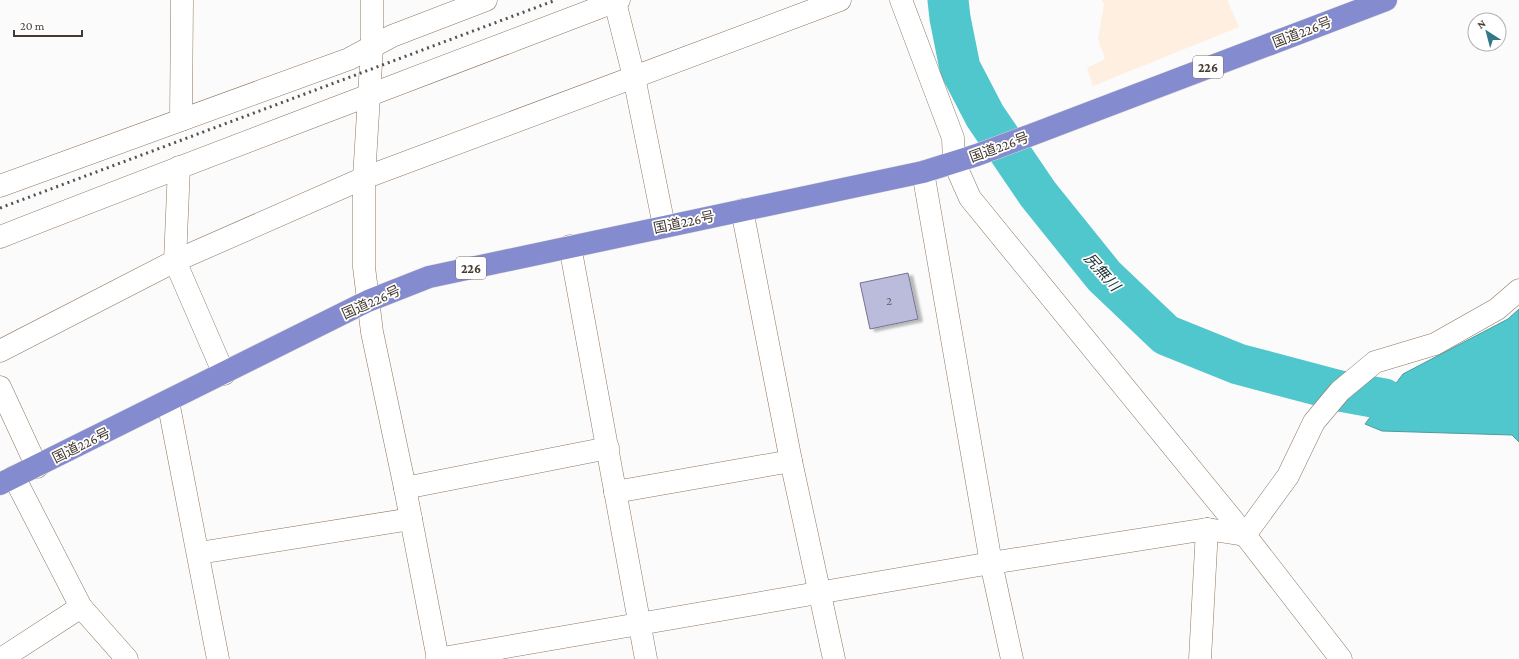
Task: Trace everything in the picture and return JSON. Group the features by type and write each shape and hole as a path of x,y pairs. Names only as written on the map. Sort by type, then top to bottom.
{"highway":[{"name":"国道226号","path":"7,481 368,301 429,276 923,172 977,155 1031,135 1386,0"}],"street":[{"path":"181,120 182,0"},
{"path":"372,0 372,47 364,178 364,267 372,332 405,488 437,659 991,563 1207,529 1245,535"},
{"path":"0,186 349,59 392,36 486,0"},
{"path":"0,351 175,261 364,178 840,0"},
{"path":"901,0 953,138 954,162 970,198 1245,535 1341,659"},
{"path":"0,237 179,167 617,1 664,226"},
{"path":"179,167 175,261 224,374"},
{"path":"923,172 991,563 1012,659"},
{"path":"742,210 791,461 834,659"},
{"path":"570,246 646,659"},
{"path":"1245,535 1288,476 1314,422 1340,391 1375,362 1435,344 1497,309 1519,290"},
{"path":"0,387 37,467"},
{"path":"168,401 199,553 218,659"},
{"path":"405,488 608,448"},
{"path":"615,492 791,461"},
{"path":"7,481 80,607 127,659"},
{"path":"199,553 411,519"},
{"path":"1200,659 1207,529"},
{"path":"1,659 80,607"}],"shaded area":[{"path":"1102,0 1227,0 1239,27 1093,86 1087,68 1105,59 1098,39 1104,4"}],"water":[{"path":"1519,309 1519,442 1512,435 1382,431 1365,424 1403,374 1508,319"}],"building":[{"path":"908,273 918,319 870,329 860,283"}],"waterway":[{"name":"尻無川","path":"948,0 960,68 985,116 1038,194 1104,276 1166,335 1238,364 1340,391 1384,399"}],"railway":[{"path":"0,208 556,0"}]}
